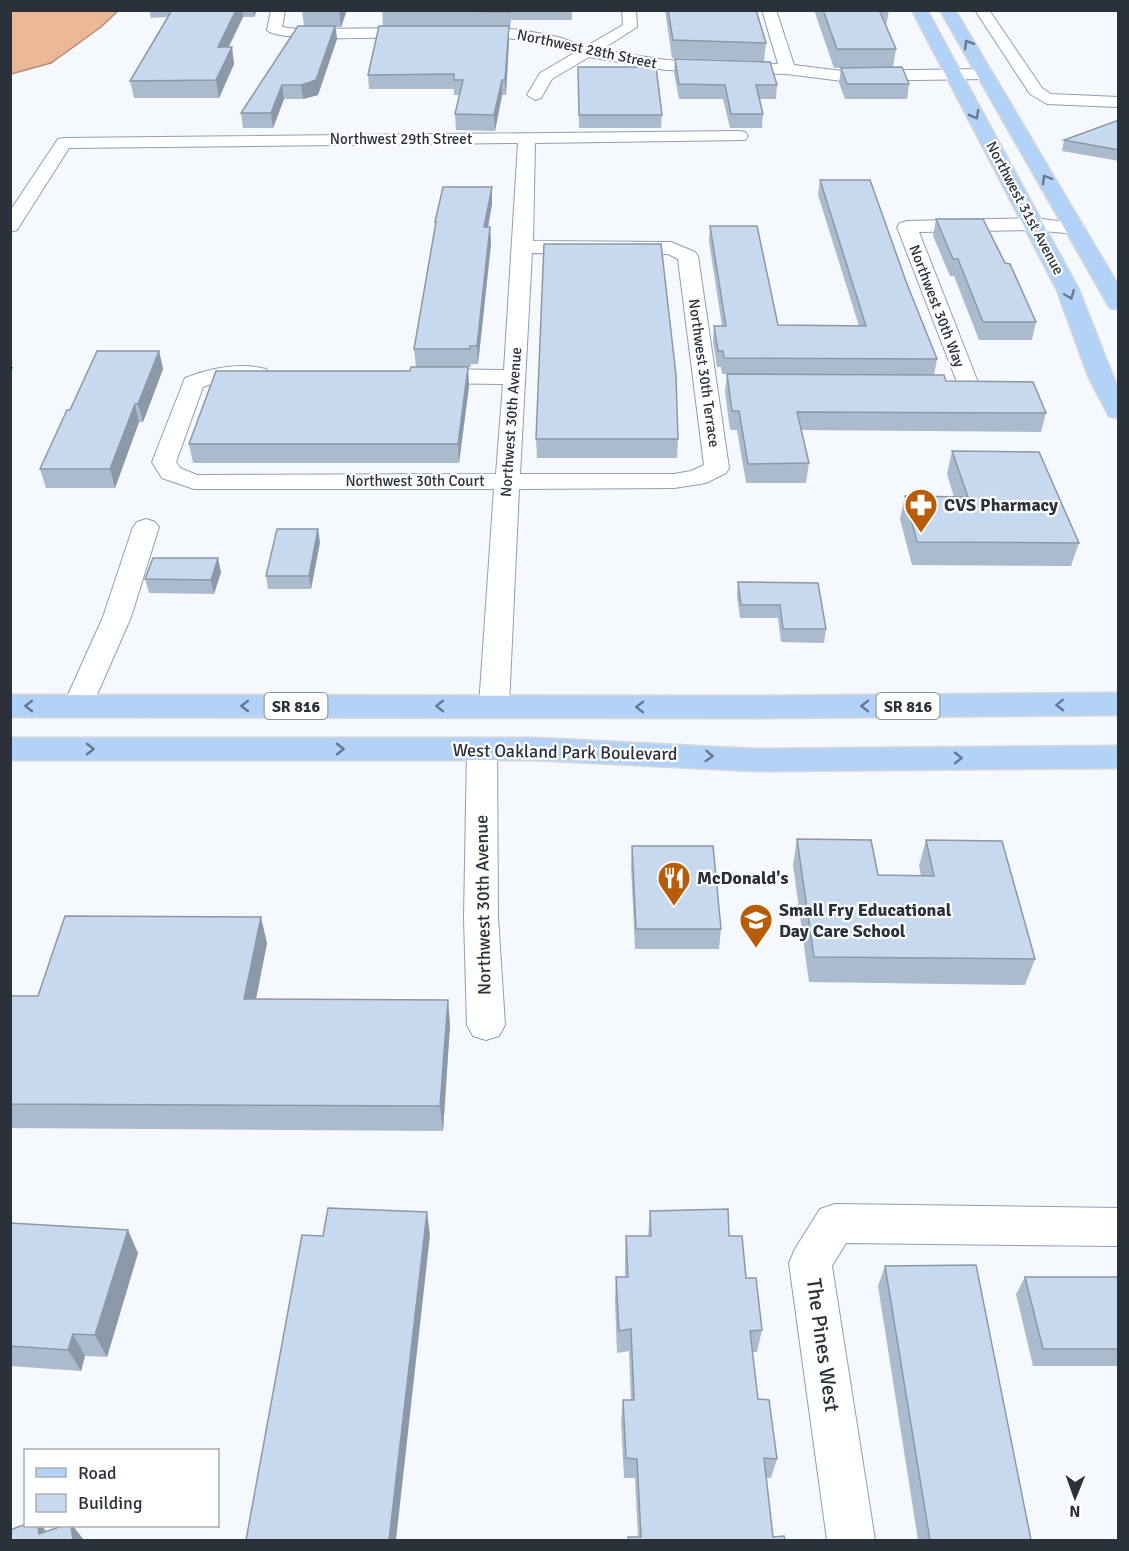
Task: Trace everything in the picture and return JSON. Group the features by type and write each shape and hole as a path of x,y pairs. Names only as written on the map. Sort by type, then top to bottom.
{"main road":[{"name":"Northwest 31st Avenue","path":"919,10 1068,290 1101,378 1119,411"},
{"name":"Northwest 31st Avenue","path":"947,10 1119,303"},
{"name":"SR 816","path":"10,706 1119,704"},
{"path":"420,749 451,728 474,722 494,706"},
{"path":"482,749 518,729 562,718 582,706"},
{"name":"West Oakland Park Boulevard","path":"10,749 582,750 756,760 1119,757"}],"street":[{"name":"Northwest 28th Street","path":"278,10 274,30 297,33 517,34 552,40 584,52 666,65 804,70 842,76 983,71"},
{"path":"534,95 546,76 630,27 629,10"},
{"path":"769,10 787,69"},
{"path":"982,10 1036,91 1047,99 1119,102"},
{"name":"Northwest 29th Street","path":"10,226 64,143 739,136"},
{"name":"Northwest 30th Avenue","path":"494,706 524,247 527,138"},
{"path":"1034,224 1075,228"},
{"name":"Northwest 30th Way","path":"945,384 979,385 907,227 1034,224"},
{"name":"Northwest 30th Terrace","path":"524,247 671,248 688,255 717,468 697,478"},
{"name":"Northwest 30th Court","path":"275,374 216,374 193,383 164,462 171,473 194,482 674,481 697,478"},
{"path":"405,376 514,377"},
{"path":"704,383 732,383"},
{"path":"78,706 117,616 146,528"},
{"name":"Northwest 30th Avenue","path":"482,749 481,916 486,1025"},
{"name":"The Pines West","path":"851,1540 810,1263 835,1223 1119,1227"}],"shaded area":[{"path":"11,10 118,11 101,27 51,63 11,74"}],"building":[{"path":"172,10 236,10 218,47 232,47 216,80 130,81"},
{"path":"382,10 510,10 510,12"},
{"path":"668,10 756,10 766,43 673,40"},
{"path":"823,10 879,10 896,49 837,49"},
{"path":"298,26 335,26 316,80 301,85 282,85 271,113 241,113"},
{"path":"379,26 509,26 505,80 502,80 494,115 455,114 463,80 454,80 454,74 368,75"},
{"path":"675,59 770,62 777,85 756,85 763,114 731,114 725,85 679,84"},
{"path":"578,67 656,67 662,115 579,115"},
{"path":"902,67 909,84 847,84 841,68"},
{"path":"1119,120 1119,150 1064,140"},
{"path":"820,180 870,180 907,284 937,359 724,358 723,351 718,351 714,326 726,326 710,226 757,226 778,325 866,326"},
{"path":"443,187 492,187 484,227 490,227 477,346 470,346 470,349 414,349 435,222"},
{"path":"936,219 983,219 1005,263 1010,264 1036,322 983,322 958,259 953,259"},
{"path":"544,244 661,244 676,375 678,439 536,439"},
{"path":"97,351 159,351 138,404 135,404 110,469 40,469 67,410 70,410"},
{"path":"411,367 468,367 458,444 189,444 216,371 410,371"},
{"path":"727,374 944,375 946,381 1033,382 1046,413 797,412 809,463 748,464 739,411 732,411"},
{"path":"952,451 1039,452 1079,543 917,542 905,496 968,497"},
{"path":"277,529 318,529 309,576 266,576"},
{"path":"153,558 218,558 211,580 145,579"},
{"path":"738,582 818,583 826,629 783,629 780,605 741,605"},
{"path":"797,839 871,840 878,875 934,876 926,840 1002,841 1035,959 814,957"},
{"name":"McDonald's","path":"632,846 713,846 721,929 636,929"},
{"path":"65,916 261,917 244,999 448,1000 440,1106 10,1104 10,996 38,996"},
{"path":"328,1208 427,1212 389,1540 246,1540 302,1235 323,1236"},
{"path":"728,1209 729,1236 742,1236 746,1278 756,1278 762,1330 750,1331 758,1399 769,1400 777,1459 764,1458 773,1537 784,1536 785,1540 629,1540 628,1537 641,1537 637,1459 626,1458 623,1400 634,1400 631,1329 619,1331 616,1277 628,1277 626,1236 651,1236 650,1211"},
{"path":"10,1223 128,1230 95,1335 73,1334 68,1350 10,1346"},
{"path":"976,1265 1031,1540 930,1540 885,1266"},
{"path":"1025,1277 1119,1277 1119,1349 1043,1349"},
{"path":"24,1525 24,1527 38,1527 39,1534 59,1527 71,1527 73,1540 10,1540 10,1530"}],"place":[{"name":"CVS Pharmacy","path":"921,534"},
{"name":"McDonald's","path":"674,907"},
{"name":"Small Fry Educational Day Care School","path":"756,949"}]}
